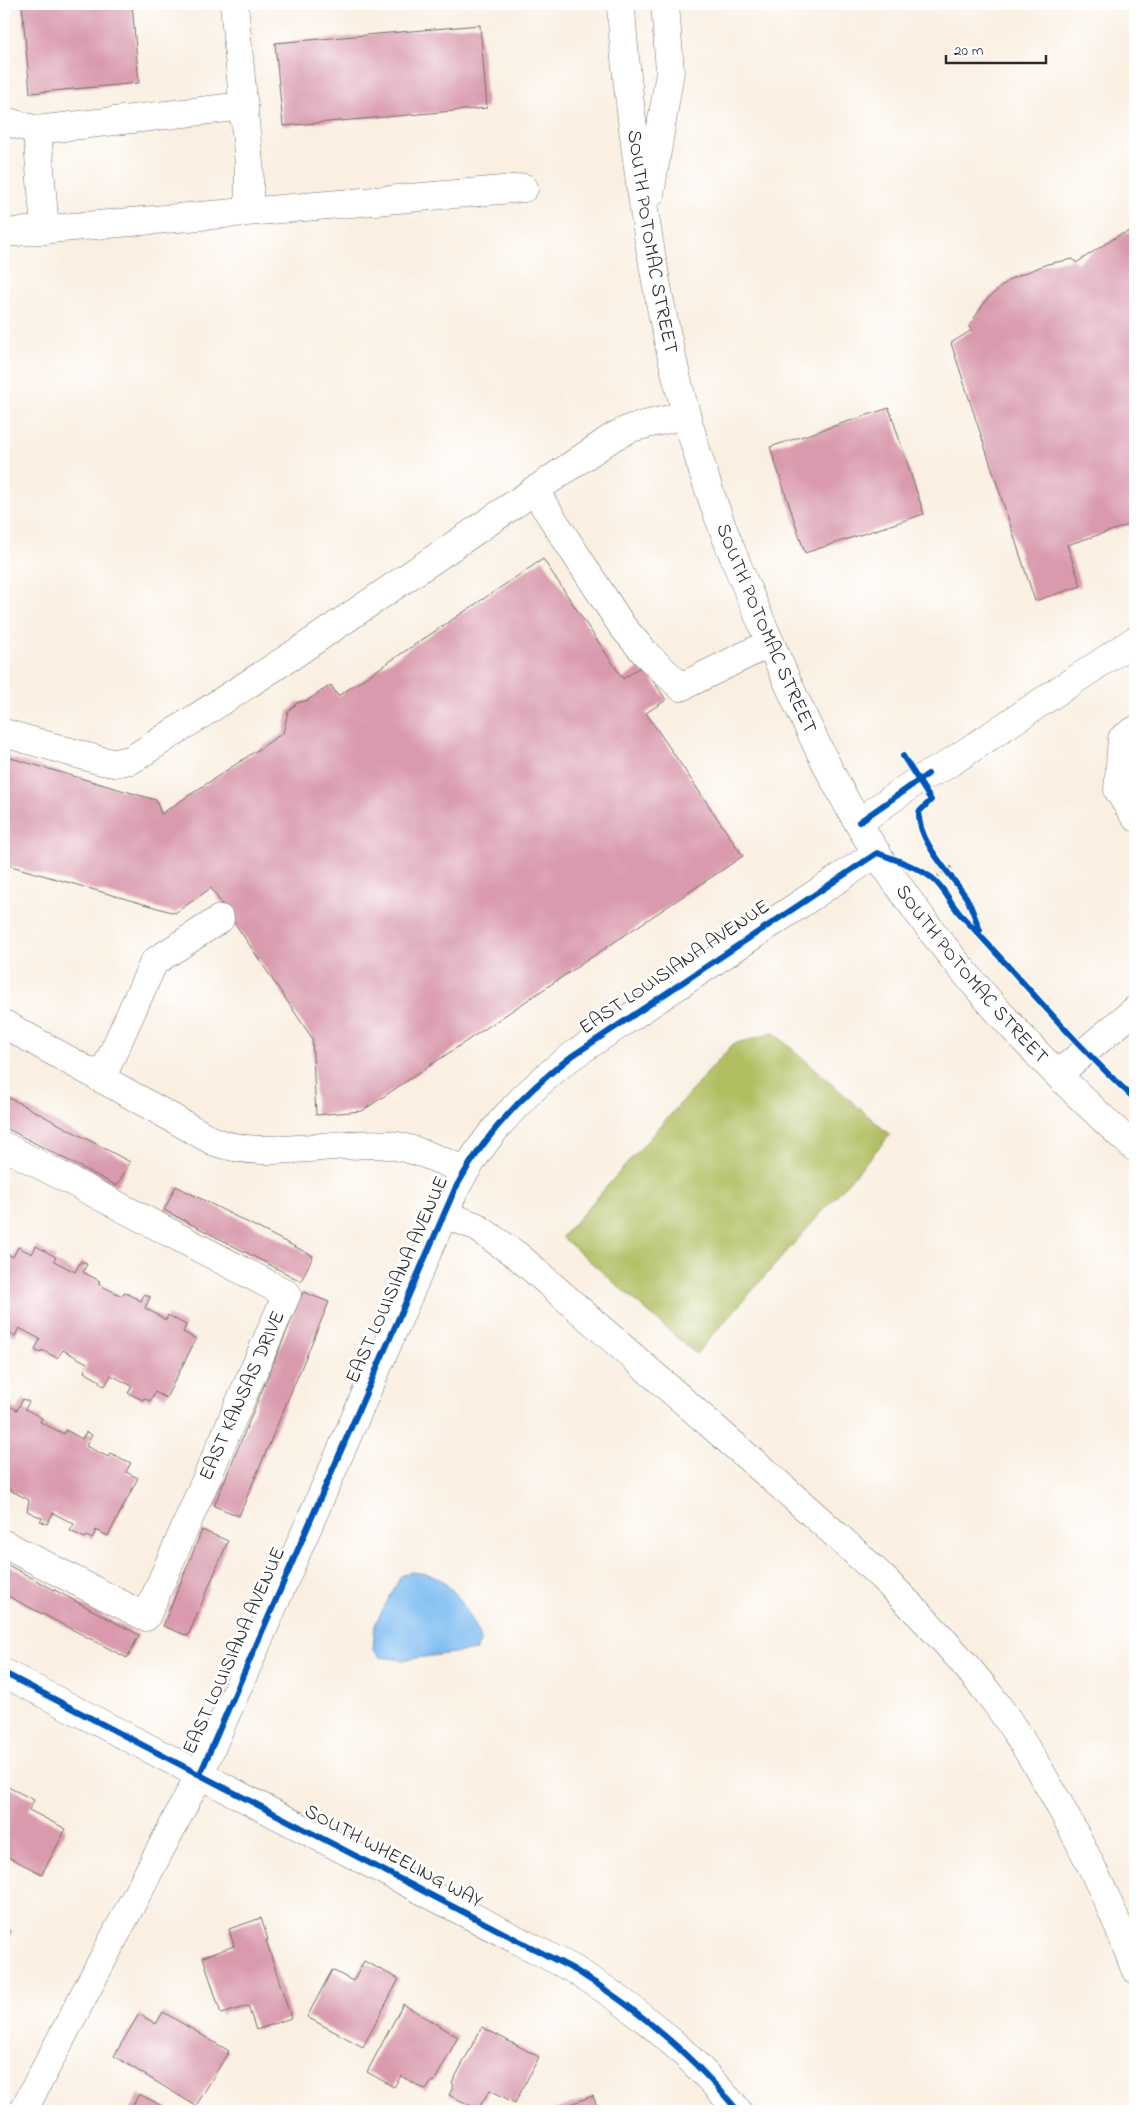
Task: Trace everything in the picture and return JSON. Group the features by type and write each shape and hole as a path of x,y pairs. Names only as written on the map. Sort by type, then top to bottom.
{"street":[{"path":"234,4 249,164 248,211"},
{"name":"SOUTH POTOMAC STREET","path":"621,4 645,222 668,339 686,415 706,480 732,552 770,643 829,769 877,853 924,920 982,992 1058,1074 1135,1148"},
{"path":"645,222 670,72 664,4"},
{"path":"4,120 37,130 244,106"},
{"path":"37,130 45,230"},
{"path":"4,234 524,188"},
{"path":"4,733 102,761 114,763 131,760 293,654 613,437 632,428 686,415"},
{"path":"534,490 622,626 645,653 681,687 770,643"},
{"path":"859,822 918,780 945,766 1135,640"},
{"path":"1135,730 1122,739 1118,790 1135,817"},
{"name":"EAST LOUISIANA AVENUE","path":"24,2111 200,1774 444,1214 465,1170 494,1127 533,1087 555,1069 877,853"},
{"path":"102,1078 154,962 220,919"},
{"path":"1058,1074 1135,1010"},
{"path":"4,1024 215,1142 254,1150 391,1145 420,1153 465,1170"},
{"name":"EAST KANSAS DRIVE","path":"4,1146 288,1294 146,1617 4,1544"},
{"path":"444,1214 475,1226 518,1256 829,1528 956,1654 993,1700 1063,1810 1102,1886 1135,1969"},
{"name":"SOUTH WHEELING WAY","path":"4,1673 590,1980 635,2011 669,2039 708,2077 738,2111"}],"path":[{"path":"938,885 935,877 944,867 954,866"},
{"path":"944,867 951,877"}],"green space":[{"path":"774,1033 890,1135 696,1354 562,1237 733,1044"}],"water":[{"path":"411,1572 435,1576 452,1590 469,1615 481,1641 476,1650 402,1660 380,1657 373,1650 375,1624 401,1576"}],"building":[{"path":"22,4 132,4 139,83 30,93"},
{"path":"480,25 487,108 283,126 275,43"},
{"path":"1135,230 1135,523 1067,545 1081,586 1035,601 951,343 972,330 969,326 986,300 1010,279 1047,264 1073,259 1076,263 1119,235"},
{"path":"889,408 924,514 805,553 770,447"},
{"path":"543,559 623,679 643,665 666,700 646,713 743,856 362,1111 316,1115 312,1038 211,888 175,913 4,864 4,756 156,800 161,814 283,733 288,712 297,703 308,700 331,685 338,696"},
{"path":"4,1095 130,1162 117,1186 4,1127"},
{"path":"176,1186 313,1256 301,1281 164,1210"},
{"path":"36,1246 56,1257 54,1261 75,1272 81,1261 87,1264 83,1272 100,1281 98,1284 122,1296 124,1292 141,1301 144,1294 150,1297 145,1308 166,1320 168,1315 186,1325 183,1332 196,1339 166,1398 155,1392 150,1401 144,1398 143,1400 128,1393 132,1386 111,1375 105,1386 84,1372 87,1363 63,1350 57,1358 42,1350 41,1353 35,1350 40,1339 19,1328 15,1336 4,1330 4,1252 13,1257 18,1247 32,1254"},
{"path":"303,1292 329,1302 239,1516 214,1506"},
{"path":"23,1399 29,1402 25,1409 42,1418 40,1422 64,1434 66,1430 82,1439 86,1432 92,1435 86,1446 108,1457 110,1453 131,1463 126,1472 138,1478 108,1536 96,1530 92,1539 87,1536 85,1538 70,1531 74,1524 53,1513 47,1524 40,1521 42,1518 27,1511 29,1500 6,1488 4,1492 4,1403 17,1410"},
{"path":"202,1530 228,1541 188,1636 163,1626"},
{"path":"4,1563 139,1635 127,1658 4,1594"},
{"path":"4,1785 34,1800 29,1810 66,1829 42,1874 8,1857 4,1867"},
{"path":"261,1918 268,1940 266,1940 291,2018 256,2030 248,2006 221,2014 203,1957 234,1946 229,1929"},
{"path":"4,1928 11,1932 4,1945"},
{"path":"364,1961 399,1979 363,2047 307,2017 332,1970 353,1981"},
{"path":"403,2004 458,2037 434,2082 432,2081 426,2090 401,2076 394,2087 367,2072"},
{"path":"163,2012 229,2051 196,2106 114,2056 139,2014 156,2024"},
{"path":"482,2027 539,2057 515,2103 490,2090 478,2109 449,2095 454,2085 452,2083"},
{"path":"139,2094 172,2111 130,2111"},
{"path":"593,2096 599,2111 551,2111"}],"cycle path":[{"path":"903,756 931,800 919,812 923,834 936,857 966,897 980,930"},
{"path":"859,822 928,774"},
{"path":"200,1774 455,1189 466,1169 506,1116 537,1085 572,1056 877,853 913,867 936,882 960,914 1089,1055 1135,1099"},
{"path":"4,1673 575,1970 620,2000 683,2052 738,2111"}]}
